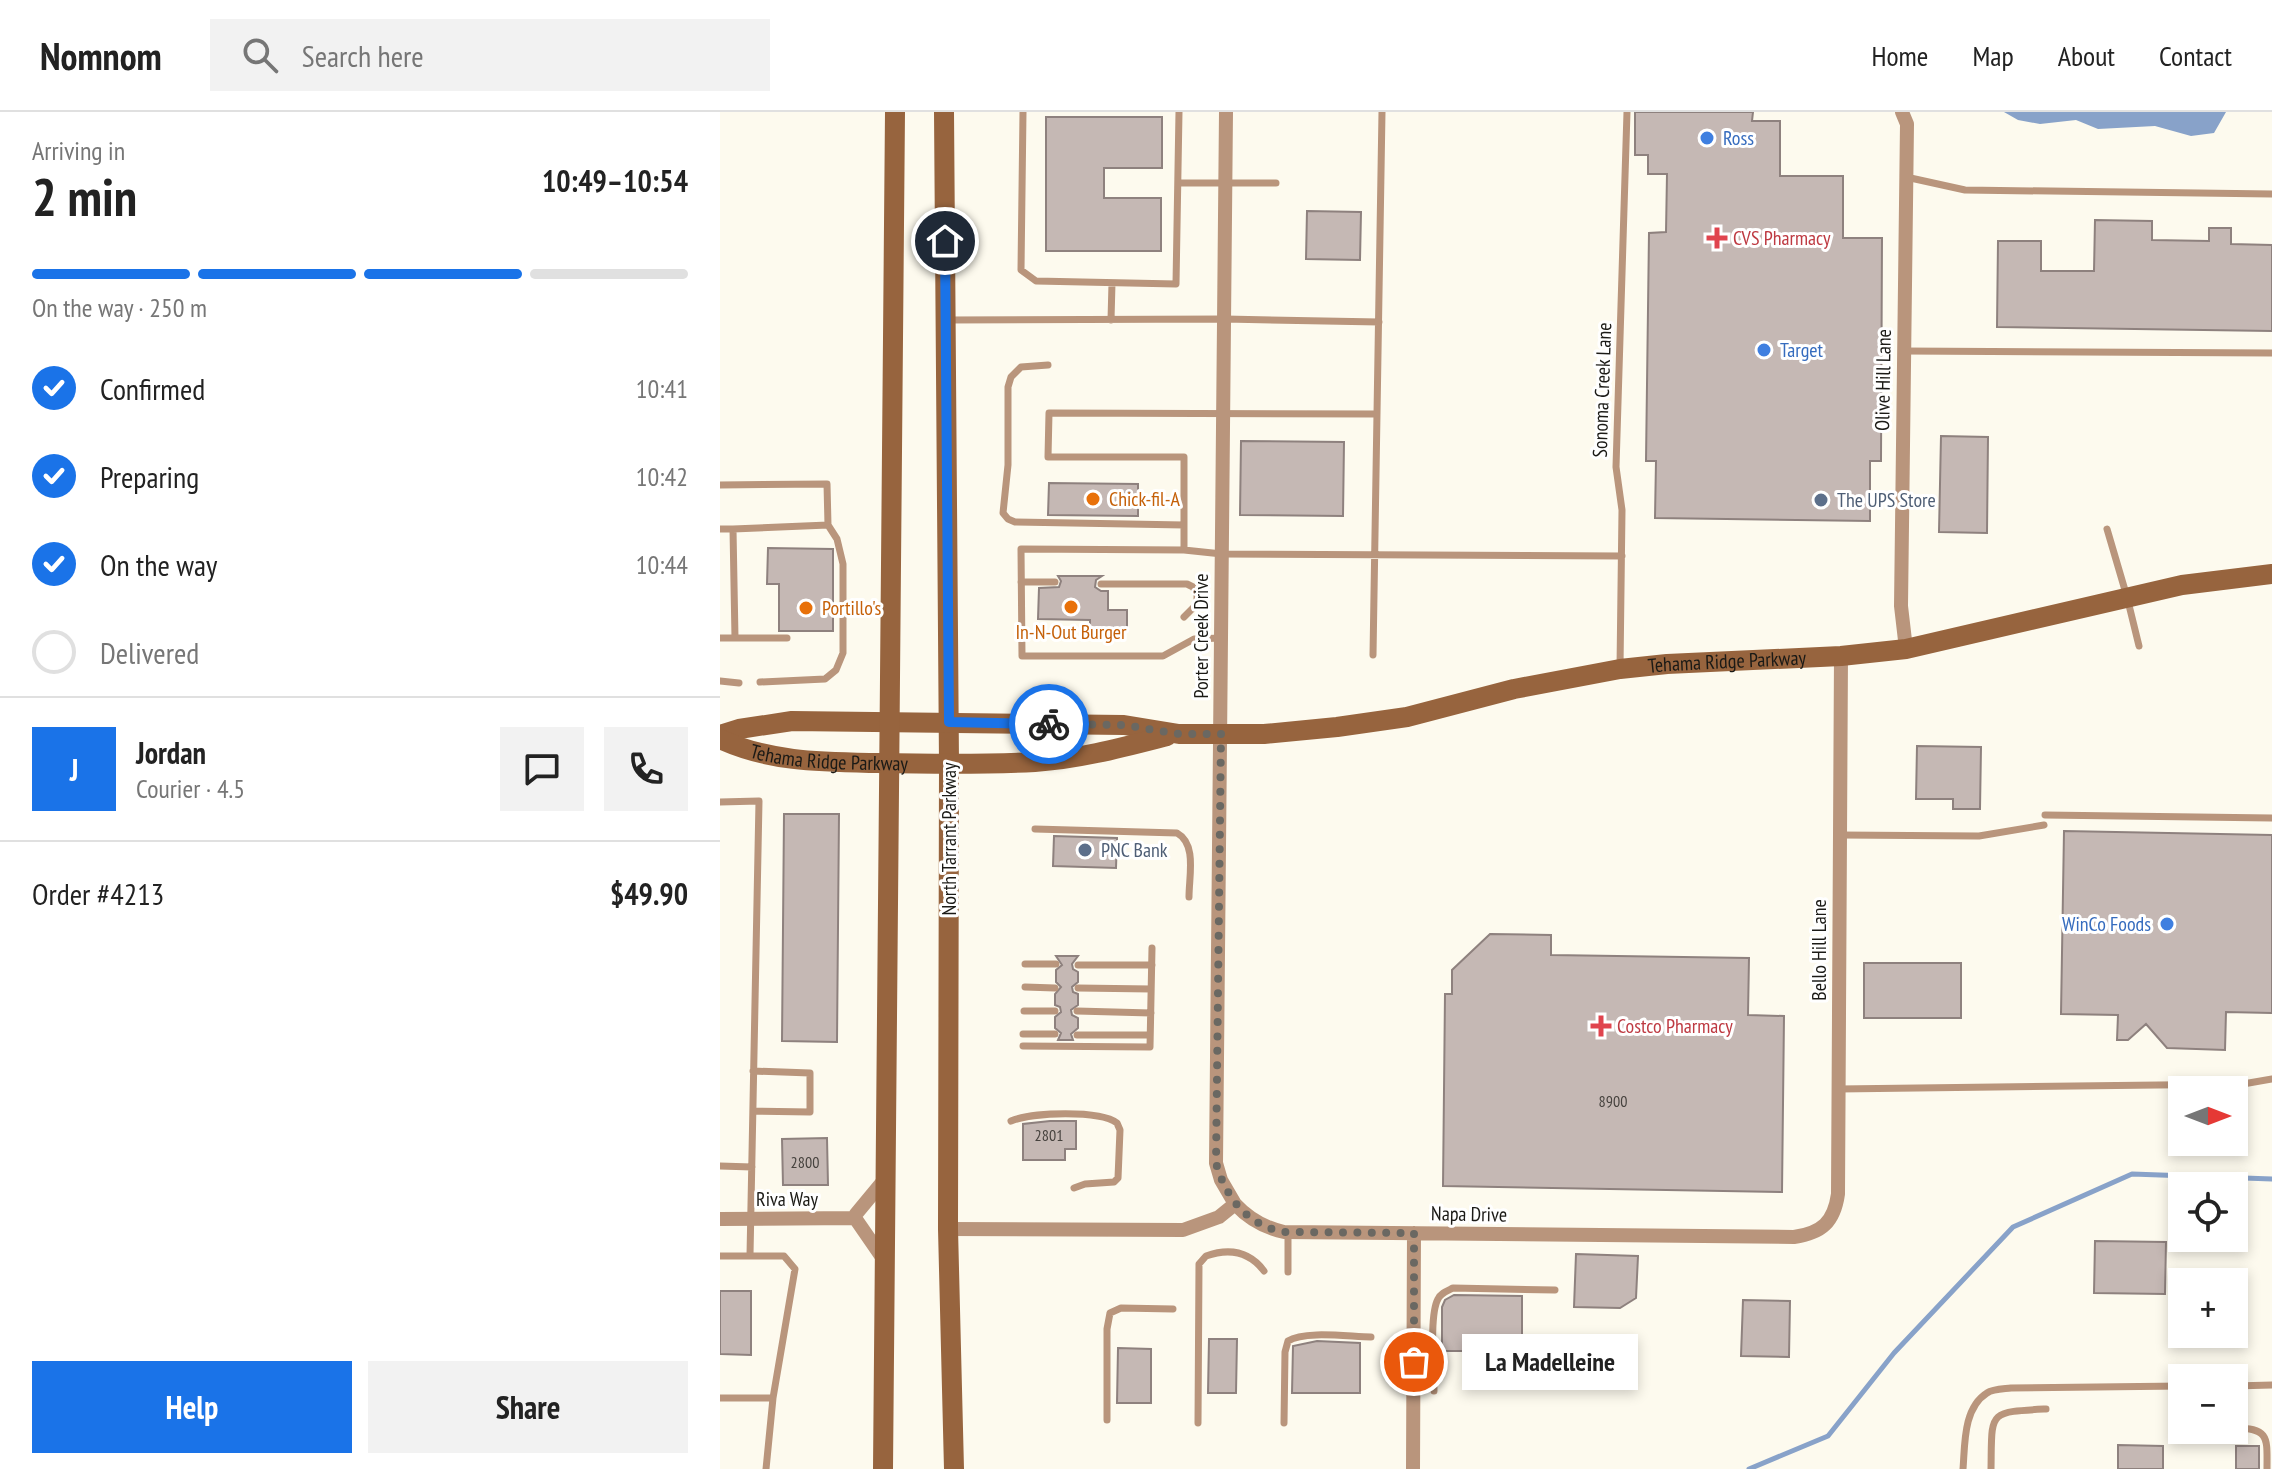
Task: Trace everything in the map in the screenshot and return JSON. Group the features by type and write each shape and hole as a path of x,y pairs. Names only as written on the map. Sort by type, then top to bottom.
{"main road":[{"path":"883,1469 895,112"},
{"name":"North Tarrant Parkway","path":"944,112 949,722 948,1229 954,1469"},
{"name":"Tehama Ridge Parkway","path":"720,737 739,729 792,721 1124,725 1179,734 1264,734 1337,727 1407,717 1514,689 1620,669 1841,656 1906,649 2182,585 2272,574"},
{"name":"Tehama Ridge Parkway","path":"720,737 740,748 782,758 949,763 1037,762 1096,754 1179,734"}],"street":[{"name":"Porter Creek Drive","path":"1226,112 1216,1163 1221,1180 1235,1204"},
{"name":"Olive Hill Lane","path":"1902,112 1907,124 1901,606 1906,649"},
{"name":"Bello Hill Lane","path":"1813,1234 1836,1212 1838,1194 1841,656"},
{"path":"884,1260 855,1218 885,1179"},
{"path":"948,1229 1183,1230 1219,1217 1235,1204"},
{"name":"Napa Drive","path":"1235,1204 1244,1214 1260,1223 1288,1232 1778,1237 1813,1234"},
{"name":"Riva Way","path":"720,1219 855,1218"},
{"path":"1413,1469 1414,1233"}],"lane":[{"path":"1023,112 1021,270 1036,281 1176,284 1179,112"},
{"path":"1373,655 1382,112"},
{"name":"Sonoma Creek Lane","path":"1620,669 1622,510 1616,467 1627,112"},
{"path":"1906,177 1965,190 2272,194"},
{"path":"1178,183 1276,183"},
{"path":"1111,320 1112,283"},
{"path":"946,320 1379,322"},
{"path":"1904,351 2272,353"},
{"path":"1048,365 1021,367 1011,377 1008,387 1008,465 1003,513 1008,519 1015,522 1184,525"},
{"path":"1184,550 1184,457 1048,457 1049,413 1377,414"},
{"path":"720,485 827,484 828,525 837,539 843,564 843,653 836,670 825,679 760,682"},
{"path":"720,529 828,525"},
{"path":"733,529 735,638"},
{"path":"2107,529 2139,646"},
{"path":"1221,638 1194,639 1163,656 1022,656 1021,549 1184,550 1222,554 1622,556"},
{"path":"1021,582 1055,582"},
{"path":"1101,584 1187,584 1193,587 1197,595 1197,604 1184,617"},
{"path":"720,638 787,638"},
{"path":"720,681 739,683"},
{"path":"720,802 759,801 750,1255"},
{"path":"2045,815 2272,818"},
{"path":"1840,835 1979,836 2044,825"},
{"path":"1035,829 1177,833 1184,837 1190,847 1189,897"},
{"path":"1023,1046 1150,1047 1152,948"},
{"path":"1025,964 1056,964"},
{"path":"1078,965 1152,965"},
{"path":"1025,987 1055,988"},
{"path":"1078,988 1151,989"},
{"path":"1024,1011 1055,1011"},
{"path":"1077,1011 1151,1013"},
{"path":"1023,1034 1055,1034"},
{"path":"1077,1035 1150,1035"},
{"path":"753,1071 810,1073 810,1112 753,1111"},
{"path":"1839,1089 2243,1084 2272,1079"},
{"path":"1011,1121 1029,1115 1101,1115 1117,1123 1120,1130 1118,1178 1114,1182 1074,1188"},
{"path":"720,1166 752,1167"},
{"path":"1288,1232 1288,1272"},
{"path":"1198,1423 1199,1264 1206,1256 1229,1251 1246,1254 1264,1271"},
{"path":"720,1256 784,1256 795,1269 773,1398 766,1469"},
{"path":"1434,1391 1434,1311 1438,1297 1445,1291 1453,1288 1555,1290"},
{"path":"1107,1420 1107,1329 1110,1313 1121,1308 1173,1309"},
{"path":"1284,1423 1285,1352 1288,1341 1307,1336 1371,1337"},
{"path":"2248,1386 2272,1385"},
{"path":"1963,1469 1969,1416 1988,1392 2011,1388 2168,1386"},
{"path":"720,1398 773,1398"},
{"path":"1991,1469 1992,1423 1997,1415 2005,1411 2046,1409"},
{"path":"2248,1429 2257,1429 2267,1440 2267,1469"}],"water":[{"path":"2004,112 2226,112 2214,133 2191,136 2155,126 2098,129 2076,120 2040,124 2018,120"}],"building":[{"name":"Target","path":"1635,112 1753,112 1752,121 1780,121 1780,176 1843,176 1843,238 1882,238 1881,461 1870,461 1870,521 1655,518 1656,461 1646,461 1649,233 1666,232 1667,174 1648,174 1648,155 1635,155"},
{"path":"1046,117 1162,117 1162,168 1104,168 1104,198 1161,198 1161,251 1046,251"},
{"path":"1307,211 1361,212 1360,260 1306,259"},
{"path":"2095,220 2152,221 2152,240 2209,241 2209,228 2231,228 2231,244 2272,245 2272,331 1997,327 1998,241 2041,241 2041,271 2094,271"},
{"path":"1941,436 1988,437 1987,533 1939,532"},
{"path":"1241,441 1344,442 1343,516 1240,515"},
{"name":"Chick-fil-A","path":"1049,483 1138,484 1138,516 1048,515"},
{"name":"Portillo's","path":"768,548 833,549 833,631 779,631 779,584 767,584"},
{"name":"In-N-Out Burger","path":"1058,576 1102,576 1096,580 1095,587 1108,591 1108,610 1127,610 1127,631 1090,630 1090,620 1038,619 1039,588 1059,587 1061,581"},
{"path":"1917,746 1981,747 1980,809 1953,809 1953,799 1916,799"},
{"path":"784,814 839,814 837,1042 782,1041"},
{"name":"WinCo Foods","path":"2064,831 2272,835 2272,1013 2226,1012 2225,1050 2167,1048 2146,1024 2128,1040 2117,1040 2118,1015 2061,1014"},
{"name":"PNC Bank","path":"1054,836 1117,838 1116,868 1053,866"},
{"path":"1490,934 1551,935 1551,955 1749,958 1748,1015 1784,1016 1782,1192 1443,1186 1445,994 1452,994 1452,970"},
{"path":"1056,956 1078,956 1072,964 1078,972 1078,982 1072,987 1073,992 1078,994 1078,1005 1071,1010 1072,1015 1078,1018 1078,1028 1071,1034 1073,1040 1058,1040 1061,1033 1055,1028 1055,1017 1061,1012 1060,1007 1055,1005 1055,994 1061,987 1056,982 1056,970 1062,965"},
{"path":"1864,963 1961,963 1961,1018 1864,1018"},
{"path":"1076,1121 1076,1149 1065,1149 1065,1160 1023,1160 1023,1124"},
{"path":"827,1138 828,1185 783,1185 782,1139"},
{"path":"2095,1241 2166,1242 2165,1294 2094,1293"},
{"path":"1576,1254 1638,1256 1636,1298 1620,1308 1574,1307"},
{"path":"720,1291 751,1291 751,1355 720,1354"},
{"path":"1454,1295 1522,1296 1522,1351 1442,1351 1442,1307 1445,1300"},
{"path":"1743,1300 1790,1301 1789,1357 1741,1356"},
{"path":"1209,1339 1237,1339 1236,1393 1208,1393"},
{"path":"1317,1341 1360,1343 1360,1393 1292,1393 1293,1346"},
{"path":"1118,1348 1151,1349 1151,1403 1117,1403"},
{"path":"2118,1445 2163,1446 2163,1469 2118,1469"},
{"path":"2236,1446 2259,1446 2259,1469 2236,1469"}],"waterway":[{"path":"1749,1469 1828,1436 1894,1353 2013,1227 2132,1174 2272,1179"}],"way so far":[{"path":"1049,724 1124,725 1179,734 1221,734 1216,1163 1221,1180 1244,1214 1272,1229 1284,1232 1414,1233 1414,1362"}],"place":[{"name":"Ross","path":"1707,138"},
{"name":"CVS Pharmacy","path":"1717,238"},
{"name":"Target","path":"1764,350"},
{"name":"Chick-fil-A","path":"1093,499"},
{"name":"The UPS Store","path":"1821,500"},
{"name":"In-N-Out Burger","path":"1071,607"},
{"name":"Portillo's","path":"806,608"},
{"name":"PNC Bank","path":"1085,850"},
{"name":"WinCo Foods","path":"2167,924"},
{"name":"Costco Pharmacy","path":"1601,1026"},
{"name":"La Madelleine","path":"1414,1362"}],"route":[{"path":"945,241 949,722 1049,724"}]}
